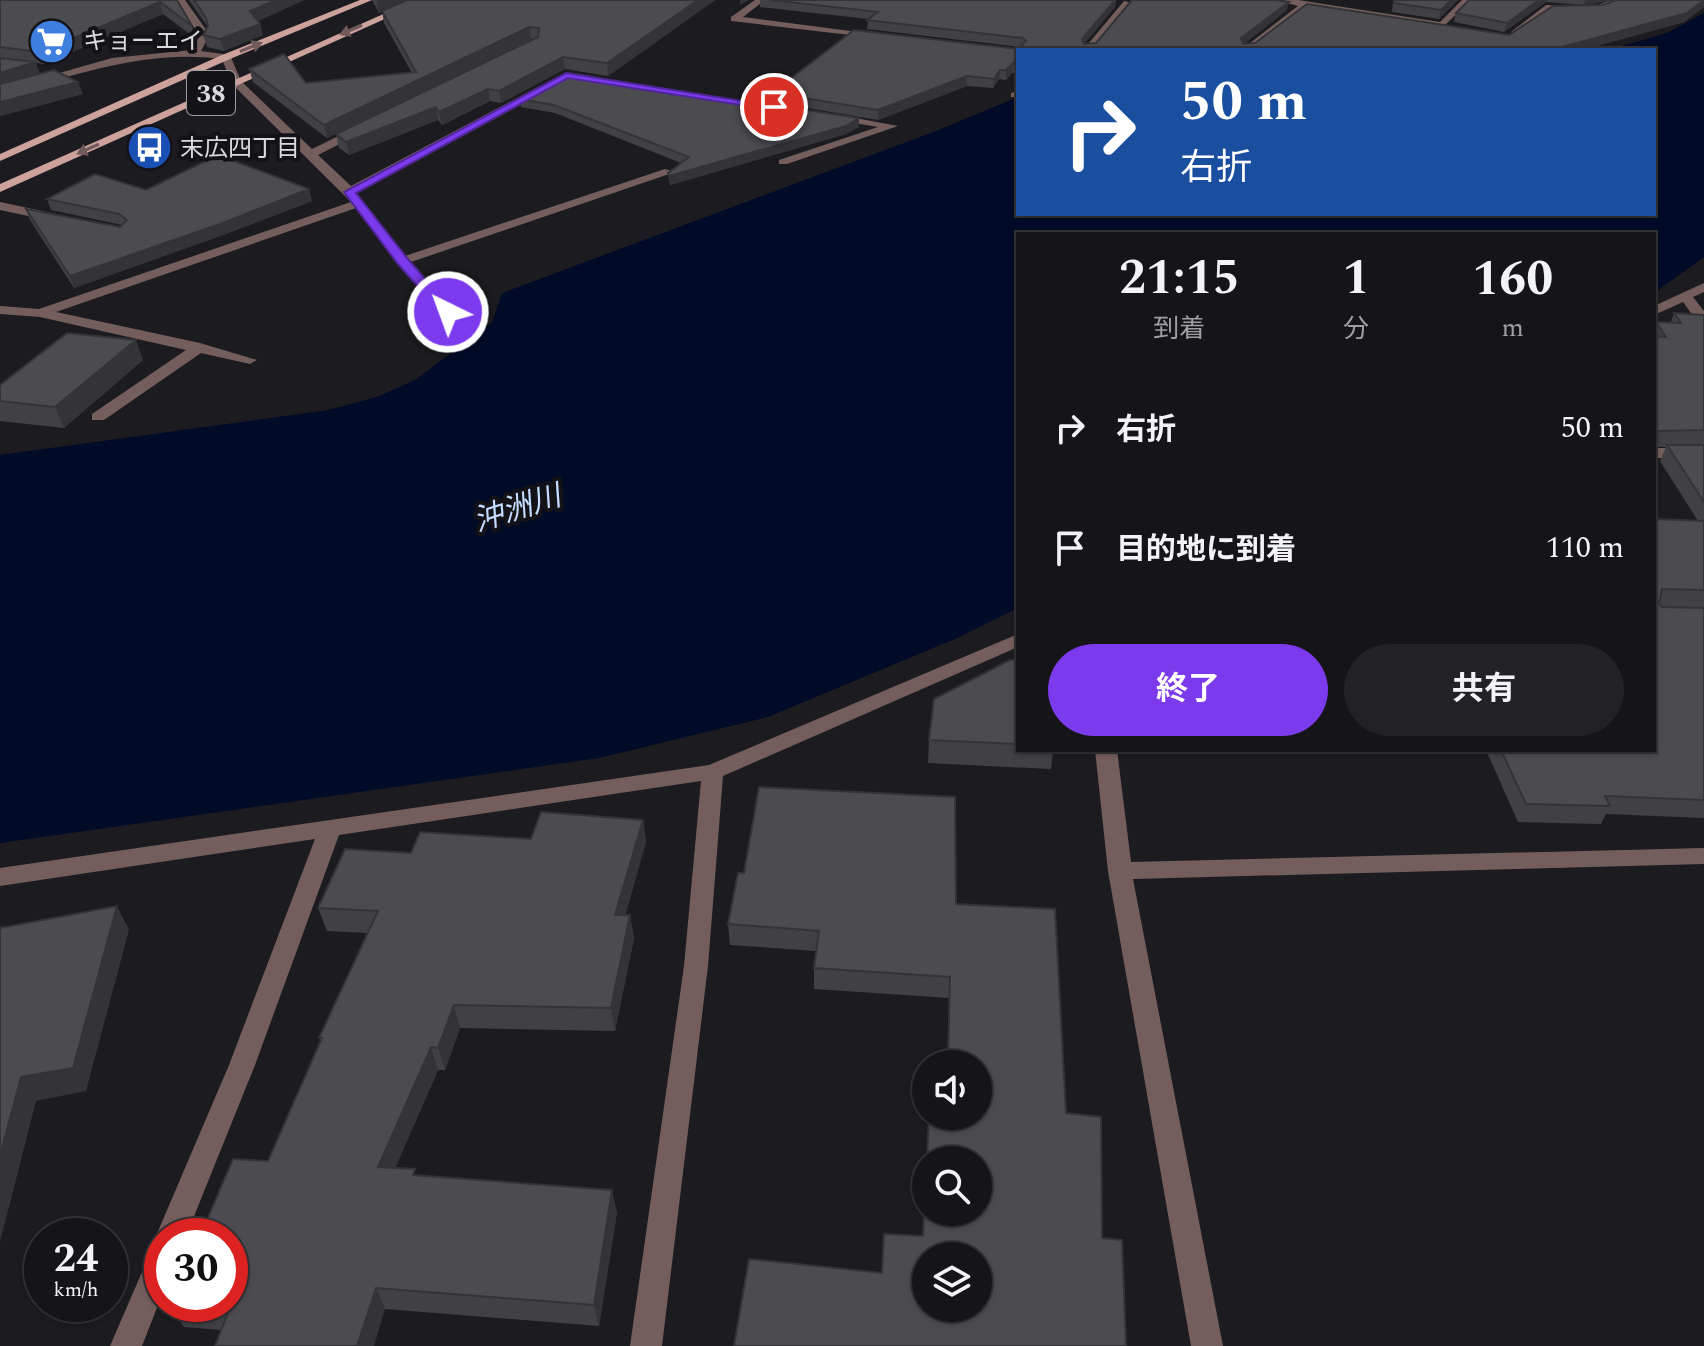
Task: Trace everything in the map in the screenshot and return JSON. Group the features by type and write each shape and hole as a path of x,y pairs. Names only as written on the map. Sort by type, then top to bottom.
{"main road":[{"name":"38","path":"0,158 226,57 368,0"},
{"name":"38","path":"0,188 423,0"}],"street":[{"path":"181,0 191,20 201,26 204,36 196,51"},
{"path":"761,0 734,19 892,37"},
{"path":"1280,0 1455,27"},
{"path":"1440,25 1467,0"},
{"path":"1507,38 1549,7 1604,10 1617,0"},
{"path":"1090,48 1132,3 1113,1"},
{"path":"1249,48 1306,4"},
{"path":"0,93 106,62 196,51 226,57 236,82 313,153 448,312"},
{"path":"42,69 69,72"},
{"path":"40,313 353,198 553,83"},
{"path":"783,162 892,126 815,114"},
{"path":"313,153 368,125"},
{"path":"402,261 669,172"},
{"path":"0,206 61,219"},
{"path":"1656,310 1704,287"},
{"path":"1685,296 1704,321"},
{"path":"0,310 40,313 250,360"},
{"path":"98,417 200,347"},
{"path":"1656,453 1704,453"},
{"path":"0,877 713,772 1016,641"},
{"path":"1106,752 1120,871 1207,1346"},
{"path":"646,1346 696,966 713,772"},
{"path":"178,1218 242,1065 330,828"},
{"path":"1120,871 1704,856"},
{"path":"126,1346 144,1302"}],"water":[{"name":"沖洲川","path":"1704,13 1704,257 1656,292 1656,232 1016,232 1016,609 957,638 768,717 599,758 0,843 0,455 328,410 377,397 415,380 492,322 502,293 936,131 1016,98 1016,216 1656,216 1656,48 1616,48 1667,33"}],"building":[{"name":"キョーエイ","path":"0,0 177,0 192,26 160,2 40,52 0,47"},
{"path":"194,0 276,0 250,11 260,24 220,39 203,35 208,26 206,18"},
{"path":"407,0 698,0 607,63 563,57 499,91 488,89 439,112 436,107 346,142 336,134 538,37 539,28 529,27 324,125 249,69 284,54 306,83 416,72 382,11"},
{"path":"771,0 1115,0 1082,39 1084,44 1096,43 1132,0 1289,2 1241,38 1243,44 1255,43 1307,4 1509,35 1553,6 1603,5 1616,0 1704,0 1687,13 1558,48 1019,48 1026,41 1023,38 867,20 878,12"},
{"path":"1394,0 1451,0 1441,10 1394,3"},
{"path":"1469,0 1539,0 1507,23 1456,13"},
{"path":"854,30 1016,49 1016,64 1000,70 994,79 967,76 878,110 772,93"},
{"path":"0,58 35,62 0,73"},
{"path":"54,70 78,82 0,102 0,84"},
{"path":"568,73 757,105 859,118 846,126 669,176 668,173 689,157 554,105 520,99"},
{"path":"218,155 309,189 220,224 70,276 26,209 120,227 127,220 119,214 47,199 95,174 146,190"},
{"path":"1674,313 1704,315 1704,430 1658,431 1656,336 1666,337 1656,322 1681,323"},
{"path":"67,333 136,340 55,407 0,401 0,385"},
{"path":"1667,445 1704,445 1704,502"},
{"path":"1656,519 1704,521 1704,590 1662,589 1659,604 1662,607 1704,608 1704,800 1605,796 1610,806 1526,804 1502,752 1656,752"},
{"path":"1010,660 1016,660 1016,744 929,740 934,699"},
{"path":"759,787 955,797 956,904 1055,909 1066,1113 1101,1117 1102,1238 1122,1240 1126,1346 734,1346 749,1259 882,1273 884,1234 923,1236 924,1226 992,1226 992,1146 928,1146 928,1130 992,1130 992,1050 948,1050 950,977 814,968 819,931 728,924 738,873 744,873"},
{"path":"541,812 643,820 615,915 630,915 611,1008 454,1005 438,1048 431,1047 378,1167 415,1169 413,1175 612,1190 594,1305 376,1288 357,1346 215,1346 224,1322 248,1322 248,1218 208,1218 233,1159 268,1161 322,1038 319,1038 378,911 318,908 345,849 411,853 420,832 531,839"},
{"path":"117,906 73,1068 21,1077 0,1156 0,928"}],"place":[{"name":"キョーエイ","path":"52,41"},
{"name":"末広四丁目","path":"149,148"}],"route":[{"path":"448,312 402,261 350,192 566,75 774,107"}]}
